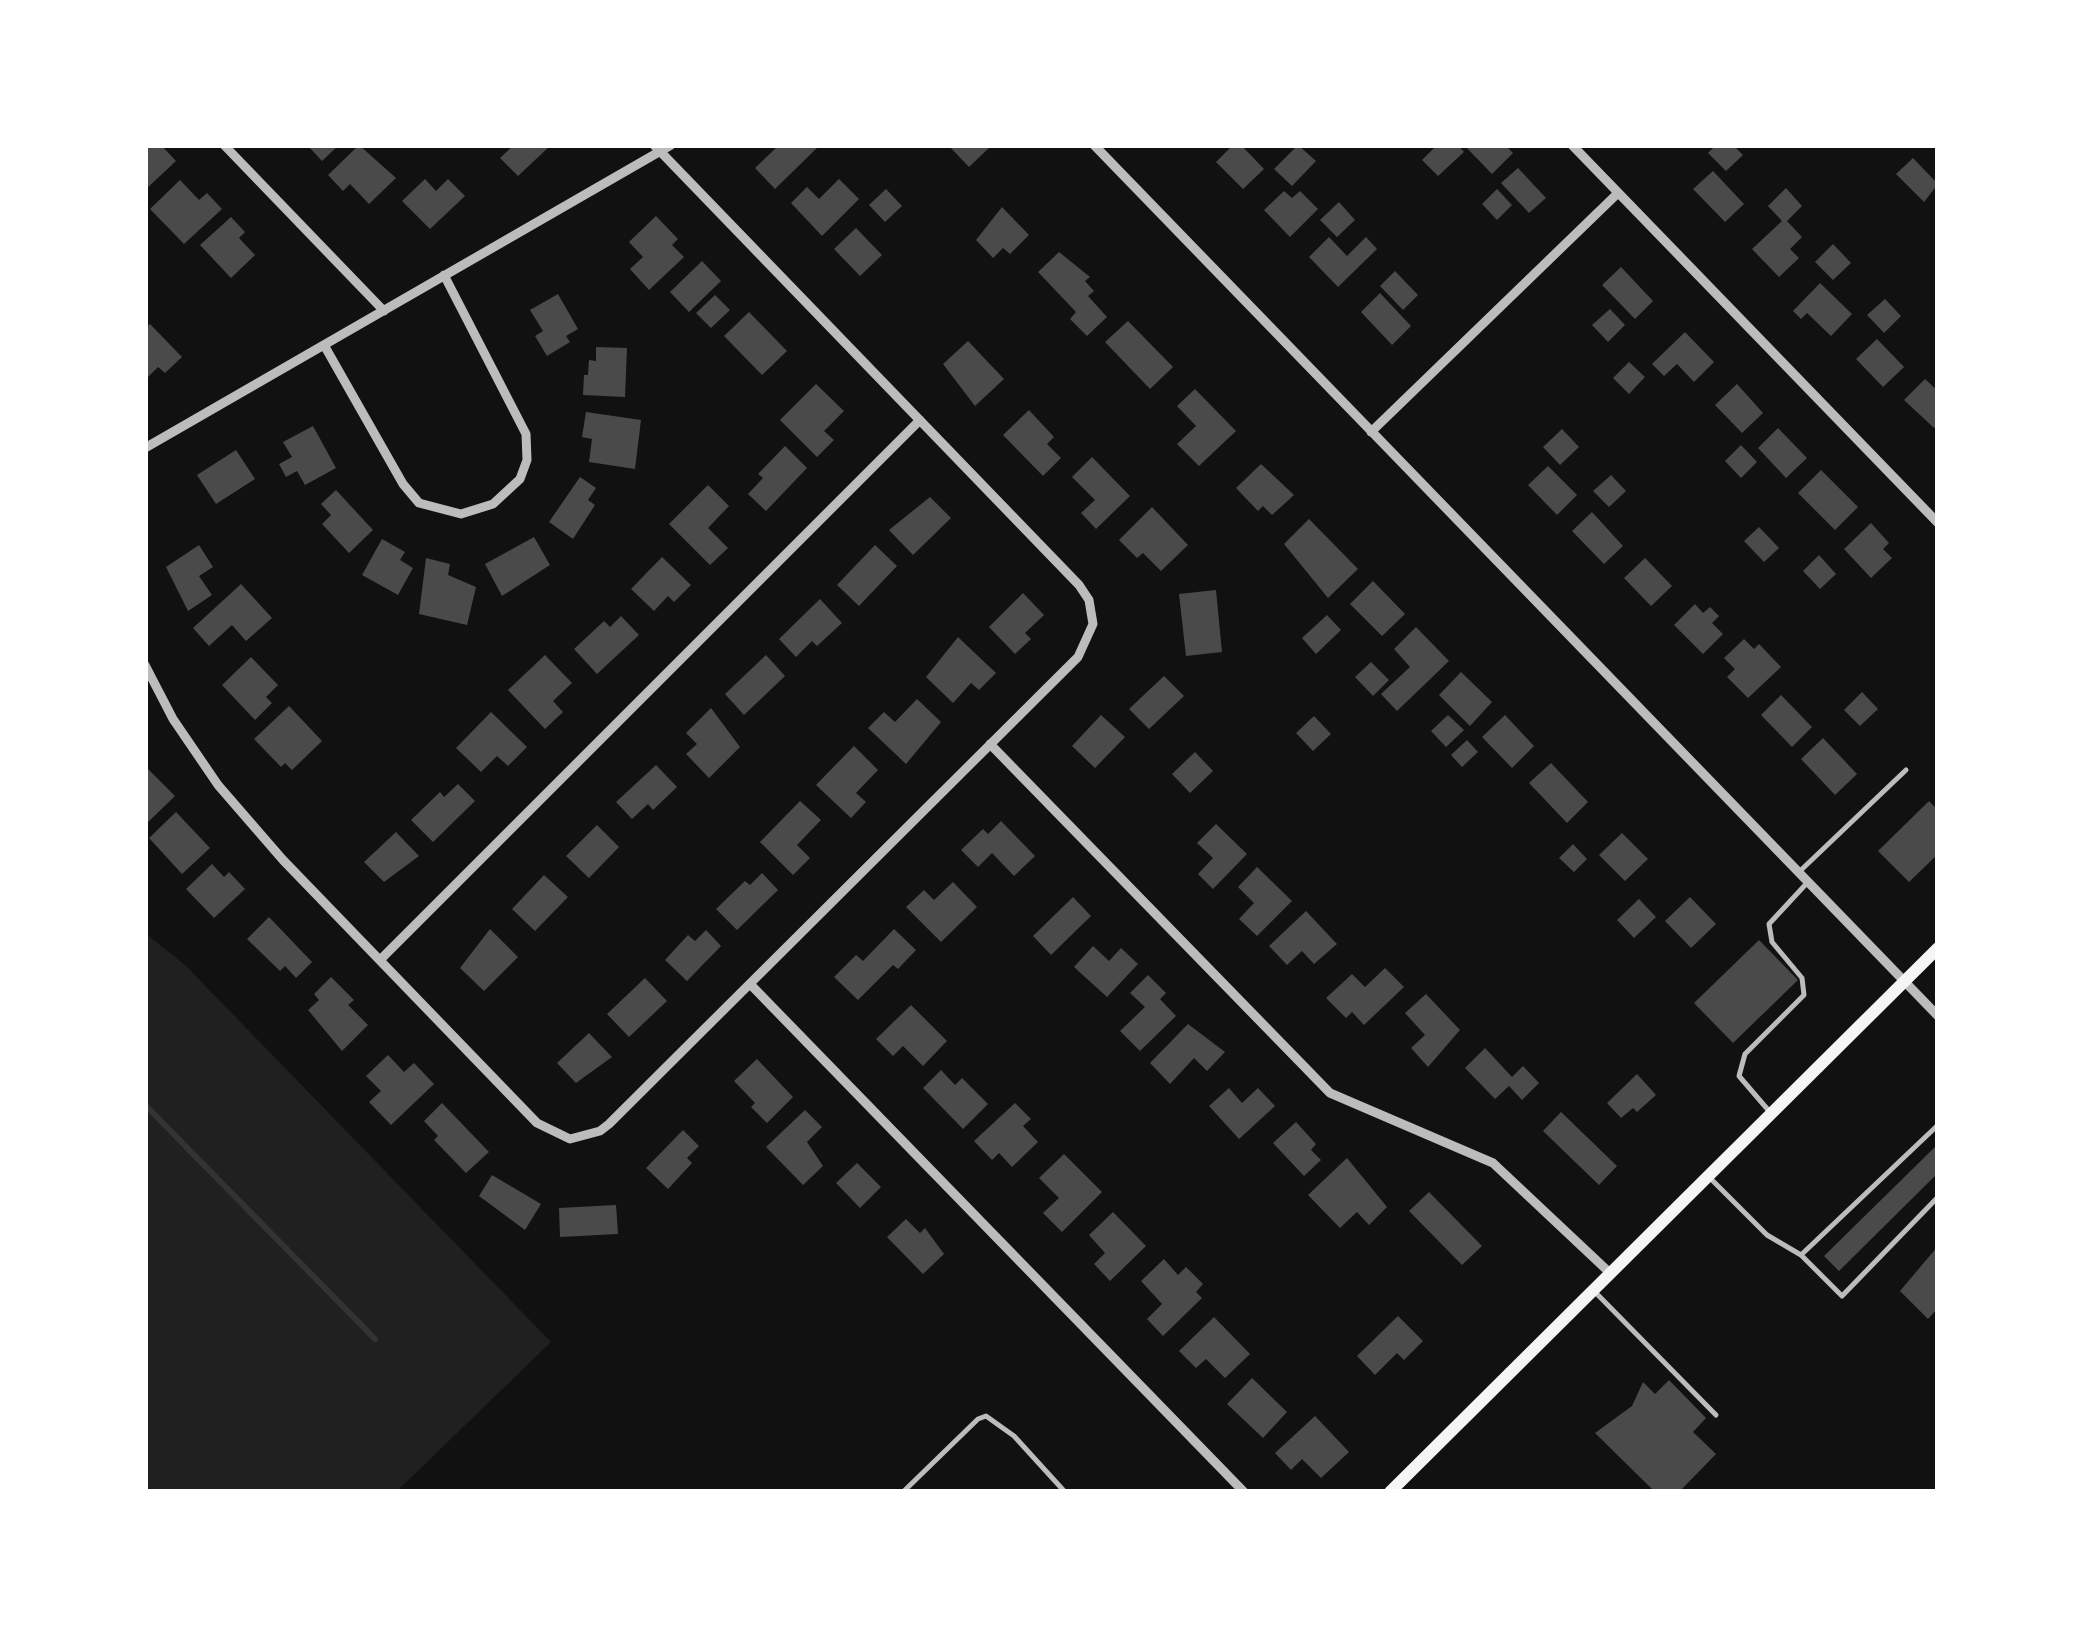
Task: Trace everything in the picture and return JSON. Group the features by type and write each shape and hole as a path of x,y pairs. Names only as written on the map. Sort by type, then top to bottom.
{"main road":[{"path":"1390,1492 1938,948"}],"street":[{"path":"224,145 384,311"},
{"path":"145,448 657,148 670,145"},
{"path":"1094,145 1938,1016"},
{"path":"1572,145 1938,523"},
{"path":"145,665 174,719 218,785 380,960 537,1123 558,1136 583,1138 600,1131 647,1086 1082,652 1093,624 1089,600 1078,585 657,148"},
{"path":"1370,432 1618,193"},
{"path":"324,345 403,484 419,502 461,514 493,504 520,478 527,460 526,434 444,276"},
{"path":"380,960 920,420"},
{"path":"990,744 1330,1093 1493,1163 1610,1273"},
{"path":"750,984 1244,1492"}],"lane":[{"path":"1799,872 1906,770"},
{"path":"1770,1113 1739,1076 1745,1054 1804,995 1802,978 1772,942 1770,924 1808,882"},
{"path":"1800,1255 1938,1125"},
{"path":"1708,1176 1766,1234 1800,1255 1842,1296 1938,1197"},
{"path":"1593,1290 1716,1414"},
{"path":"903,1492 978,1419 986,1416 1014,1436 1065,1492"}],"shaded area":[{"path":"145,933 185,965 551,1342 396,1492 145,1492"}],"building":[{"path":"145,145 161,145 176,161 145,190"},
{"path":"307,145 339,145 322,161"},
{"path":"359,145 396,178 369,204 350,184 343,191 328,175"},
{"path":"514,145 551,145 518,176 500,158"},
{"path":"779,145 820,145 775,189 755,168"},
{"path":"948,145 987,145 989,148 969,167"},
{"path":"1233,145 1241,145 1264,169 1243,189 1216,162"},
{"path":"1298,145 1316,161 1292,186 1274,169"},
{"path":"1437,145 1458,145 1464,152 1438,176 1422,160"},
{"path":"1464,145 1505,145 1513,153 1492,174"},
{"path":"1716,145 1733,145 1743,155 1726,171 1708,153"},
{"path":"1913,158 1938,184 1924,202 1896,174"},
{"path":"1518,168 1546,198 1529,213 1501,183"},
{"path":"1713,171 1744,204 1725,222 1693,189"},
{"path":"425,179 436,191 448,179 465,196 430,229 402,201"},
{"path":"839,179 859,199 822,236 791,203 807,187 819,199"},
{"path":"180,180 199,200 207,193 222,209 184,244 150,209"},
{"path":"1786,188 1802,206 1787,221 1802,237 1790,249 1799,258 1779,277 1752,249 1782,221 1768,206"},
{"path":"886,189 902,206 885,222 869,205"},
{"path":"1497,189 1512,205 1497,220 1482,204"},
{"path":"1284,191 1292,198 1300,191 1318,209 1290,237 1264,210"},
{"path":"1339,202 1355,220 1337,237 1320,220"},
{"path":"1002,207 1029,235 1010,254 1003,248 993,258 976,240"},
{"path":"656,216 678,239 672,245 684,257 649,290 630,269 643,257 629,242"},
{"path":"231,217 245,232 239,238 255,255 231,278 200,245"},
{"path":"856,228 882,255 860,276 834,249"},
{"path":"1329,237 1347,256 1366,237 1377,249 1338,287 1309,257"},
{"path":"1833,244 1851,263 1833,280 1815,262"},
{"path":"1059,252 1090,277 1085,281 1094,291 1088,296 1107,317 1087,336 1070,319 1076,312 1038,272"},
{"path":"702,261 721,281 689,312 670,292"},
{"path":"1621,267 1653,301 1635,319 1602,285"},
{"path":"1395,271 1418,295 1403,310 1380,286"},
{"path":"1820,283 1852,314 1831,336 1807,313 1801,319 1793,311"},
{"path":"1380,293 1411,326 1392,345 1361,312"},
{"path":"558,294 578,329 566,336 570,342 547,356 535,336 543,331 530,310"},
{"path":"715,295 730,310 711,328 696,313"},
{"path":"1885,299 1901,316 1884,333 1867,315"},
{"path":"1610,309 1625,325 1608,342 1592,325"},
{"path":"749,312 787,351 762,375 724,336"},
{"path":"1128,321 1173,367 1150,389 1105,342"},
{"path":"150,324 182,357 165,373 158,367 145,380 145,328"},
{"path":"1685,332 1714,362 1694,382 1677,364 1664,376 1652,364"},
{"path":"1877,339 1904,367 1883,387 1856,359"},
{"path":"968,341 1004,379 975,406 943,364"},
{"path":"596,347 627,348 625,397 583,395 584,375 588,375 589,360 596,361"},
{"path":"1629,362 1645,377 1629,394 1613,378"},
{"path":"1925,379 1938,391 1938,424 1934,428 1904,400"},
{"path":"816,384 844,411 824,431 834,440 817,457 780,420"},
{"path":"1737,384 1763,413 1742,433 1715,405"},
{"path":"1195,389 1236,431 1199,466 1177,444 1196,426 1177,406"},
{"path":"1029,410 1054,437 1047,444 1061,458 1043,476 1003,435"},
{"path":"586,412 641,420 635,469 589,462 592,439 582,437"},
{"path":"313,426 336,468 305,485 297,471 286,477 279,464 292,457 283,442"},
{"path":"1778,428 1807,458 1786,478 1758,448"},
{"path":"1562,429 1579,447 1560,465 1543,447"},
{"path":"1741,445 1757,462 1741,478 1725,461"},
{"path":"785,446 807,468 766,511 748,494 763,478 758,474"},
{"path":"236,450 255,479 216,504 197,475"},
{"path":"1092,457 1130,496 1096,529 1081,513 1095,500 1072,477"},
{"path":"1261,464 1294,495 1272,515 1263,506 1258,511 1236,488"},
{"path":"1548,466 1577,495 1557,515 1528,485"},
{"path":"1821,470 1858,507 1835,530 1798,493"},
{"path":"1611,475 1626,491 1609,507 1593,491"},
{"path":"580,477 596,488 588,500 595,505 573,539 549,522"},
{"path":"708,485 729,506 708,528 728,548 710,565 669,524"},
{"path":"336,490 373,530 349,553 322,524 331,515 321,504"},
{"path":"930,497 951,518 913,555 889,530"},
{"path":"1152,507 1188,545 1161,571 1143,553 1137,558 1119,540"},
{"path":"1592,512 1623,546 1604,564 1572,531"},
{"path":"1309,519 1358,569 1328,598 1284,544"},
{"path":"1871,523 1889,543 1883,549 1892,558 1871,578 1844,549"},
{"path":"1759,527 1779,548 1764,562 1744,541"},
{"path":"534,537 550,565 502,596 485,564"},
{"path":"382,539 405,552 400,560 413,568 398,595 362,575"},
{"path":"199,545 213,567 199,576 212,595 188,611 166,567"},
{"path":"875,545 897,566 859,606 837,585"},
{"path":"1819,555 1836,574 1820,589 1803,571"},
{"path":"662,557 691,585 674,602 668,596 654,611 631,589"},
{"path":"426,558 450,564 448,575 476,587 467,625 419,614"},
{"path":"1645,558 1672,586 1651,606 1624,578"},
{"path":"1373,581 1405,614 1382,636 1350,604"},
{"path":"241,584 272,618 246,641 232,625 209,646 193,628"},
{"path":"1216,590 1222,652 1186,656 1179,594"},
{"path":"1023,593 1044,615 1025,633 1031,639 1015,654 989,627"},
{"path":"820,599 842,623 817,646 812,641 796,657 779,639"},
{"path":"1695,604 1703,613 1710,607 1719,616 1712,623 1723,634 1703,654 1674,625"},
{"path":"1327,615 1341,630 1316,654 1302,638"},
{"path":"621,616 639,635 597,674 574,649 604,621 610,627"},
{"path":"1416,627 1449,661 1397,711 1381,694 1410,667 1394,649"},
{"path":"958,637 996,673 979,690 971,683 953,703 926,677"},
{"path":"1744,639 1754,649 1759,644 1781,667 1748,698 1727,677 1735,669 1724,658"},
{"path":"545,655 572,683 553,701 563,712 545,729 508,690"},
{"path":"766,655 785,676 744,715 725,694"},
{"path":"251,657 278,685 266,697 272,703 255,720 222,685"},
{"path":"1371,662 1389,680 1373,696 1355,677"},
{"path":"1461,672 1492,702 1470,726 1439,695"},
{"path":"1164,676 1184,696 1149,729 1129,709"},
{"path":"1862,692 1878,709 1860,726 1844,710"},
{"path":"1781,695 1812,727 1792,747 1761,715"},
{"path":"917,699 941,722 906,764 868,728 884,712 895,722"},
{"path":"289,706 322,741 292,770 285,763 281,767 254,739"},
{"path":"711,708 740,747 709,778 686,754 697,744 686,733"},
{"path":"491,712 527,747 508,766 497,756 481,772 456,748"},
{"path":"1101,715 1125,737 1095,768 1072,746"},
{"path":"1448,715 1464,730 1446,747 1431,731"},
{"path":"1505,715 1534,746 1512,768 1482,737"},
{"path":"1314,716 1331,734 1313,751 1296,733"},
{"path":"1823,738 1857,774 1835,795 1801,759"},
{"path":"1467,740 1478,752 1462,767 1451,755"},
{"path":"854,746 878,770 856,793 866,802 851,818 816,785"},
{"path":"1195,752 1213,771 1190,793 1172,774"},
{"path":"1551,763 1588,802 1567,823 1529,783"},
{"path":"656,765 677,787 653,810 648,804 632,819 616,802"},
{"path":"145,766 175,796 145,825"},
{"path":"458,784 475,801 433,842 411,820 440,792 444,797"},
{"path":"800,801 821,820 797,845 810,858 793,875 760,842"},
{"path":"1929,801 1938,810 1938,854 1909,882 1878,851"},
{"path":"176,812 210,848 182,874 149,838"},
{"path":"1001,821 1035,856 1014,876 992,853 978,867 961,850 983,829 988,834"},
{"path":"1216,824 1247,854 1213,889 1198,874 1213,858 1197,843"},
{"path":"597,825 619,847 589,878 566,856"},
{"path":"396,832 419,856 384,882 364,862"},
{"path":"1622,833 1648,859 1625,881 1599,855"},
{"path":"1573,844 1587,859 1574,872 1559,858"},
{"path":"212,864 224,877 229,872 245,889 214,918 186,889"},
{"path":"1257,867 1292,901 1257,936 1239,919 1254,903 1238,887"},
{"path":"762,873 778,890 737,930 716,909 745,881 750,885"},
{"path":"544,875 568,897 535,931 512,909"},
{"path":"953,882 977,907 941,942 906,907 924,890 934,900"},
{"path":"1073,897 1091,916 1051,955 1033,936"},
{"path":"1690,897 1716,924 1691,948 1665,921"},
{"path":"1639,899 1656,917 1634,938 1617,920"},
{"path":"1306,911 1337,944 1314,964 1302,951 1287,965 1269,946"},
{"path":"269,917 312,962 296,978 285,966 280,971 247,939"},
{"path":"490,929 518,957 484,991 460,968"},
{"path":"894,929 916,950 898,969 893,965 858,1000 834,977 856,955 863,961"},
{"path":"706,930 721,946 687,981 665,960 688,935 695,941"},
{"path":"1759,940 1798,980 1733,1043 1694,1003"},
{"path":"1093,946 1109,961 1121,948 1138,964 1107,997 1074,967"},
{"path":"1385,968 1404,987 1364,1025 1352,1012 1346,1018 1326,998 1352,974 1365,987"},
{"path":"1148,975 1166,993 1160,999 1176,1016 1140,1051 1120,1031 1145,1007 1130,993"},
{"path":"331,977 354,1000 348,1005 368,1025 342,1051 308,1010 319,1000 314,994"},
{"path":"645,978 667,1001 629,1037 607,1014"},
{"path":"1426,994 1460,1030 1428,1067 1411,1048 1425,1035 1405,1013"},
{"path":"911,1005 947,1041 923,1066 903,1046 893,1056 876,1039"},
{"path":"1188,1024 1225,1052 1207,1071 1194,1058 1170,1084 1150,1063"},
{"path":"589,1033 612,1057 576,1083 557,1063"},
{"path":"1485,1048 1512,1077 1523,1066 1539,1083 1522,1100 1509,1086 1495,1099 1465,1068"},
{"path":"388,1055 404,1072 414,1063 434,1084 391,1125 369,1102 381,1091 366,1076"},
{"path":"757,1059 793,1097 767,1123 734,1081"},
{"path":"941,1070 955,1085 962,1078 988,1104 963,1129 923,1088"},
{"path":"1637,1074 1656,1095 1637,1112 1633,1108 1621,1118 1607,1103"},
{"path":"1229,1088 1242,1103 1258,1088 1275,1106 1239,1139 1209,1106"},
{"path":"442,1103 489,1152 466,1173 434,1140 438,1136 424,1121"},
{"path":"1015,1103 1031,1119 1023,1126 1038,1142 1012,1167 999,1153 992,1160 974,1141"},
{"path":"805,1110 822,1127 807,1142 823,1166 803,1185 766,1147"},
{"path":"1561,1112 1617,1166 1599,1185 1543,1131"},
{"path":"1296,1122 1316,1144 1311,1150 1321,1160 1304,1176 1273,1143"},
{"path":"683,1130 699,1146 687,1158 692,1163 668,1189 646,1168"},
{"path":"1938,1144 1938,1173 1839,1271 1824,1256"},
{"path":"1064,1154 1102,1192 1062,1232 1043,1213 1059,1198 1039,1178"},
{"path":"1347,1158 1387,1207 1369,1225 1357,1212 1340,1228 1308,1195"},
{"path":"857,1163 881,1187 860,1208 836,1183"},
{"path":"492,1175 541,1204 525,1230 479,1196"},
{"path":"1429,1192 1482,1246 1462,1265 1409,1211"},
{"path":"616,1205 618,1234 560,1237 559,1208"},
{"path":"1113,1212 1146,1246 1110,1281 1094,1264 1105,1253 1089,1235"},
{"path":"906,1219 920,1233 925,1228 944,1254 923,1274 887,1237"},
{"path":"1938,1246 1938,1308 1928,1319 1900,1291"},
{"path":"1164,1259 1178,1275 1186,1267 1203,1284 1196,1292 1202,1298 1163,1336 1147,1319 1162,1304 1141,1281"},
{"path":"1398,1316 1423,1341 1404,1360 1397,1353 1375,1375 1357,1356"},
{"path":"1214,1317 1250,1354 1225,1378 1206,1359 1196,1368 1179,1351"},
{"path":"1252,1378 1287,1412 1263,1438 1227,1404"},
{"path":"1669,1380 1706,1418 1693,1432 1716,1454 1679,1492 1655,1492 1595,1433 1632,1406 1643,1382 1655,1394"},
{"path":"1315,1416 1349,1452 1321,1478 1302,1459 1291,1470 1275,1453"}],"waterway":[{"path":"145,1105 375,1339"}]}
